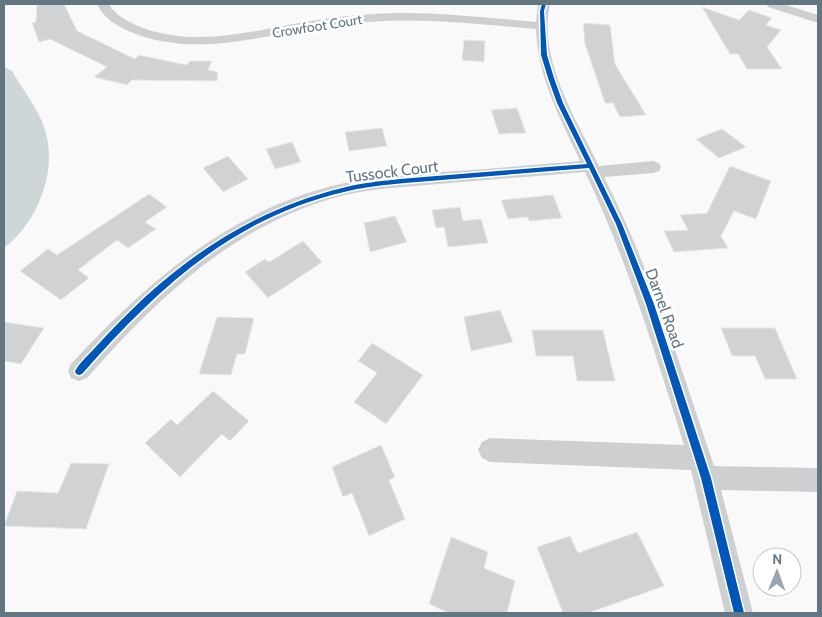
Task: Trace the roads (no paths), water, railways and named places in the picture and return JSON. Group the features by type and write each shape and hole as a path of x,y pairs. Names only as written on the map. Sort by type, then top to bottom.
{"street":[{"name":"Crowfoot Court","path":"103,4 105,9 116,20 134,29 182,40 241,38 313,24 397,17 543,26"},
{"name":"Darnel Road","path":"544,4 542,11 544,55 551,78 560,103 619,224 650,304 703,468 740,613"},
{"path":"772,4 818,19"},
{"path":"592,169 652,167"},
{"name":"Tussock Court","path":"79,371 117,328 161,285 206,251 251,223 297,203 344,190 392,182 592,169"},
{"path":"490,450 818,480"}]}
